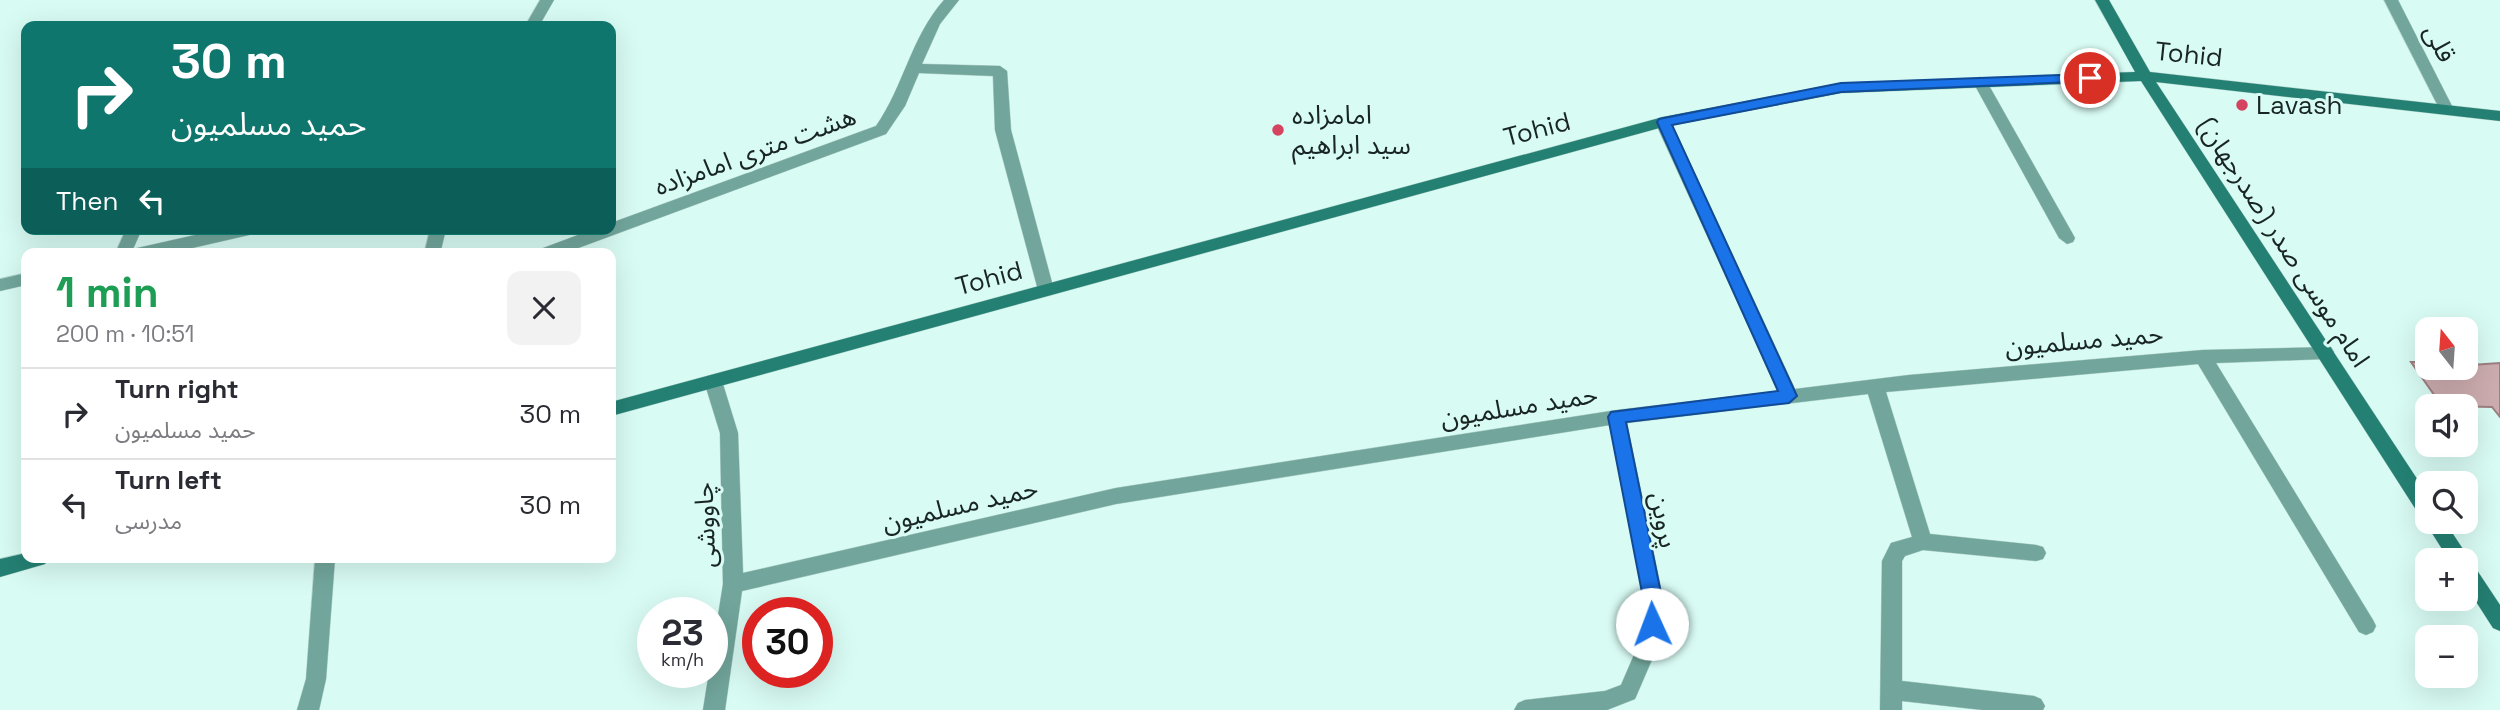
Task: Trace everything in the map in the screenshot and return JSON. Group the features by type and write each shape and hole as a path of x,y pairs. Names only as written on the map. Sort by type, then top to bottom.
{"main road":[{"name":"(صدرجهان) امام موسی صدر","path":"2102,0 2145,76 2415,491"},
{"name":"Tohid","path":"616,408 1664,122 1841,88 2145,76 2446,107 2500,116"},
{"path":"0,568 21,562"},
{"path":"2478,588 2500,622"}],"street":[{"path":"535,21 547,0"},
{"name":"هشت متری امامزاده","path":"616,228 881,130 899,102 939,13 952,0"},
{"name":"قلی","path":"2391,0 2446,107"},
{"path":"912,68 1000,71 1003,130 1046,290"},
{"path":"1980,82 2067,238"},
{"path":"1664,122 1789,396"},
{"path":"165,248 222,235"},
{"name":"هشت متری امامزاده","path":"560,248 596,235"},
{"path":"0,285 21,280"},
{"name":"حمید مسلمیون","path":"733,584 1116,496 1616,417 1875,386 2203,357 2325,352"},
{"path":"2203,357 2366,625"},
{"name":"چاووشی","path":"713,381 729,433 733,584 713,710"},
{"path":"1875,386 1923,542"},
{"name":"پروین","path":"1525,710 1605,701 1628,692 1650,641 1654,608 1616,417"},
{"path":"2034,706 1891,700 1892,561 1898,550 1923,542 2036,552"},
{"path":"308,710 316,679 325,563"}],"building":[{"path":"2500,363 2500,417 2492,407 2478,407 2478,394 2434,394 2424,380 2478,380 2478,365"}],"place":[{"name":"Lavash","path":"2242,105"},
{"name":"امامزاده سید ابراهیم","path":"1278,130"}],"route":[{"path":"1652,624 1654,608 1616,417 1789,396 1664,122 1841,88 2090,78"}]}
